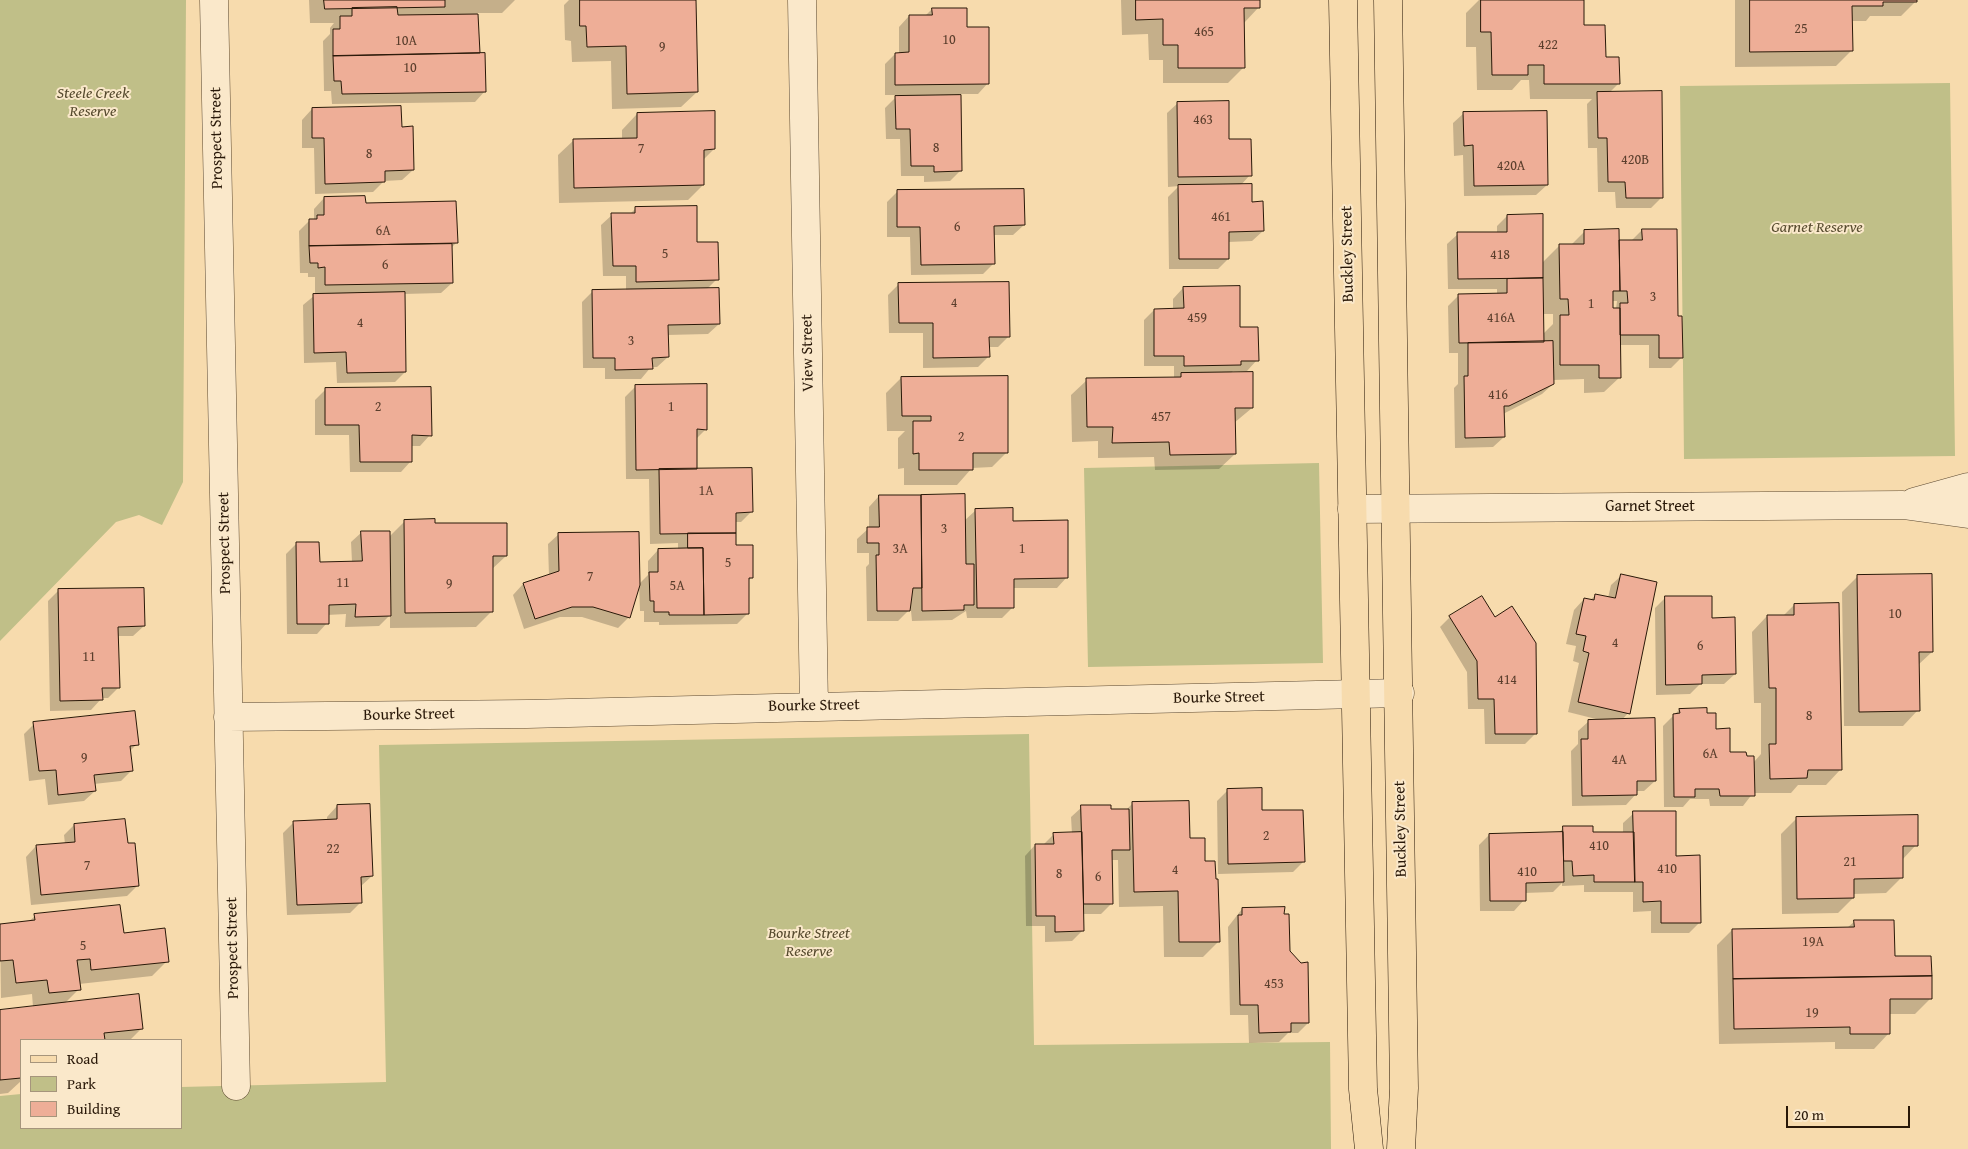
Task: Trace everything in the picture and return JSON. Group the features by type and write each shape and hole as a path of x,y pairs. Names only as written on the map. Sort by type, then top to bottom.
{"main road":[{"name":"Buckley Street","path":"1343,0 1355,695 1364,1089 1369,1149"},
{"name":"Buckley Street","path":"1388,0 1400,693 1404,1088 1401,1149"}],"street":[{"name":"Prospect Street","path":"214,0 236,1086"},
{"name":"View Street","path":"802,0 814,706"},
{"name":"Garnet Street","path":"1903,505 1968,487"},
{"name":"Garnet Street","path":"1397,508 1903,505 1968,514"},
{"path":"1352,509 1397,508"},
{"name":"Bourke Street","path":"228,717 527,714 1400,693"}],"green space":[{"name":"Steele Creek Reserve","path":"0,0 186,0 183,482 162,525 139,515 116,522 0,641"},
{"name":"Garnet Reserve","path":"1950,83 1955,456 1684,459 1680,86"},
{"path":"1319,463 1323,663 1088,667 1084,468"},
{"name":"Bourke Street Reserve","path":"1029,734 1034,1045 1330,1042 1331,1149 0,1149 0,1096 20,1094 20,1129 182,1129 182,1087 386,1082 379,745"}],"building":[{"path":"324,0 445,0 445,7 325,9"},
{"path":"580,0 696,0 698,92 627,94 626,46 587,47 586,26 580,26"},
{"path":"1136,0 1260,0 1260,8 1244,8 1245,68 1178,68 1178,45 1163,45 1163,19 1136,20"},
{"path":"1481,0 1584,0 1584,25 1605,25 1606,57 1619,57 1620,84 1544,84 1544,65 1528,65 1528,75 1492,75 1491,32 1481,32"},
{"path":"1750,0 1917,0 1917,2 1883,2 1883,6 1852,6 1853,51 1750,52"},
{"path":"397,7 398,15 478,14 480,53 333,56 333,29 340,29 340,16 352,16 352,8"},
{"path":"932,8 967,8 967,27 989,27 989,84 895,85 895,53 909,52 909,15 932,15"},
{"path":"485,53 486,92 342,94 341,81 334,81 333,56"},
{"path":"1662,91 1663,198 1626,198 1625,182 1608,182 1607,138 1598,138 1597,92"},
{"path":"961,95 962,171 934,172 934,166 911,166 910,129 896,129 895,96"},
{"path":"1229,101 1229,139 1251,139 1252,176 1178,177 1177,102"},
{"path":"401,106 402,127 413,126 414,170 385,171 385,182 325,184 324,138 312,138 312,108"},
{"path":"715,111 715,149 704,150 704,185 574,188 573,139 637,138 637,113"},
{"path":"1547,111 1548,185 1474,186 1473,145 1464,146 1463,112"},
{"path":"1252,184 1252,202 1263,201 1264,231 1229,232 1229,259 1179,259 1178,185"},
{"path":"1024,189 1025,225 994,226 995,264 921,265 920,227 897,227 897,190"},
{"path":"365,196 366,203 456,201 458,243 309,246 309,219 317,219 317,215 324,215 324,197"},
{"path":"697,206 697,242 718,242 719,280 636,282 636,266 613,266 611,213 635,213 635,207"},
{"path":"1543,214 1543,278 1458,279 1457,232 1507,232 1507,215"},
{"path":"1619,229 1620,291 1613,291 1613,308 1620,308 1621,378 1599,378 1599,365 1560,365 1560,315 1569,315 1568,299 1560,299 1559,244 1584,244 1584,230"},
{"path":"1642,229 1677,229 1678,316 1682,316 1683,358 1659,358 1659,335 1620,335 1620,303 1628,303 1627,291 1620,291 1619,240 1642,240"},
{"path":"452,244 453,283 325,285 325,267 318,268 318,263 310,263 309,246"},
{"path":"1543,278 1544,342 1459,343 1458,294 1507,293 1507,279"},
{"path":"1009,282 1010,337 989,337 990,357 933,358 933,323 899,323 898,283"},
{"path":"1240,286 1240,327 1258,327 1259,361 1241,361 1241,365 1184,366 1184,356 1154,356 1154,309 1184,308 1183,287"},
{"path":"719,288 720,324 668,325 669,357 652,358 653,369 615,370 615,358 593,358 592,290"},
{"path":"405,292 406,372 347,373 346,352 314,353 313,294"},
{"path":"1553,341 1554,384 1509,406 1504,406 1505,437 1465,438 1464,376 1468,376 1468,343"},
{"path":"1253,372 1253,408 1235,408 1236,454 1170,455 1169,442 1112,443 1113,427 1087,427 1086,378 1181,377 1181,373"},
{"path":"1008,376 1008,453 973,453 973,470 919,470 919,453 913,454 913,421 931,421 931,416 902,416 901,377"},
{"path":"707,384 707,430 697,429 697,469 636,470 635,385"},
{"path":"431,387 432,436 412,435 412,462 360,462 359,425 325,425 325,388"},
{"path":"752,468 753,512 736,513 736,533 660,534 659,469"},
{"path":"965,494 966,564 974,564 974,605 964,605 964,610 922,611 921,495"},
{"path":"879,495 921,495 922,588 913,588 910,611 877,611 876,555 879,555 879,543 867,543 867,527 879,527"},
{"path":"1013,508 1013,521 1068,520 1068,578 1014,579 1014,608 977,608 975,509"},
{"path":"435,519 435,523 507,523 507,556 493,556 493,612 405,613 404,520"},
{"path":"361,531 390,531 391,616 355,617 356,604 329,605 329,624 297,624 296,542 319,542 320,562 362,561"},
{"path":"639,532 640,585 630,618 593,607 572,607 535,619 523,583 559,571 558,533"},
{"path":"688,533 736,533 736,545 753,545 753,578 749,578 749,614 704,615 703,548 688,548"},
{"path":"703,548 704,615 669,615 669,612 654,612 654,601 650,601 649,572 658,572 658,549"},
{"path":"1621,574 1657,582 1630,714 1578,702 1589,653 1583,651 1586,636 1576,634 1584,598 1594,600 1595,594 1615,598"},
{"path":"1932,574 1933,652 1919,652 1920,711 1859,712 1857,575"},
{"path":"144,588 145,626 118,627 120,688 102,688 103,700 60,701 58,589"},
{"path":"1482,596 1495,617 1512,606 1536,643 1537,734 1495,734 1494,699 1478,699 1477,661 1449,616"},
{"path":"1665,596 1712,596 1712,618 1735,617 1736,674 1702,675 1702,684 1666,685"},
{"path":"1839,603 1842,770 1808,770 1807,778 1770,779 1769,744 1776,744 1776,688 1769,688 1767,615 1794,615 1794,604"},
{"path":"1707,708 1707,713 1716,713 1716,729 1730,728 1730,752 1746,752 1747,756 1754,756 1755,796 1720,796 1719,789 1695,789 1695,797 1674,797 1673,714 1680,713 1679,709"},
{"path":"135,711 139,745 130,746 133,771 94,775 96,791 58,795 56,770 39,771 33,722"},
{"path":"1655,718 1656,781 1637,781 1637,795 1582,796 1581,739 1588,739 1588,720"},
{"path":"1262,788 1262,810 1303,810 1305,862 1228,864 1227,789"},
{"path":"1189,801 1190,838 1205,838 1205,861 1215,861 1216,879 1218,879 1220,942 1179,942 1178,891 1134,892 1132,802"},
{"path":"370,804 373,876 361,877 362,903 297,905 293,821 337,819 337,805"},
{"path":"1081,805 1111,805 1111,809 1129,809 1130,850 1112,850 1113,904 1084,904"},
{"path":"1633,811 1676,811 1676,856 1700,855 1701,923 1661,923 1661,901 1643,902 1643,882 1635,882"},
{"path":"1918,815 1918,846 1903,846 1903,878 1854,879 1854,898 1797,899 1796,817"},
{"path":"125,819 128,843 135,843 139,886 41,895 36,845 75,842 74,824"},
{"path":"1563,826 1593,826 1593,832 1634,832 1635,882 1594,882 1594,875 1573,876 1572,861 1564,861"},
{"path":"1082,832 1084,931 1055,932 1055,916 1036,916 1035,844 1054,844 1053,833"},
{"path":"1563,832 1564,882 1526,883 1526,901 1490,901 1489,834"},
{"path":"120,905 124,933 165,928 169,962 91,970 90,959 77,960 81,990 49,993 47,980 16,983 13,960 0,961 0,924 35,920 34,914"},
{"path":"1285,907 1284,914 1289,914 1290,951 1301,963 1308,962 1309,1023 1291,1023 1291,1032 1259,1033 1258,1005 1240,1005 1238,915 1242,915 1242,908"},
{"path":"1854,920 1894,920 1895,956 1931,956 1932,976 1733,979 1732,929 1854,927"},
{"path":"1932,976 1932,999 1890,999 1890,1034 1850,1034 1850,1027 1734,1029 1733,979"},
{"path":"139,994 143,1029 104,1033 105,1039 20,1039 20,1078 0,1080 0,1010"}]}
